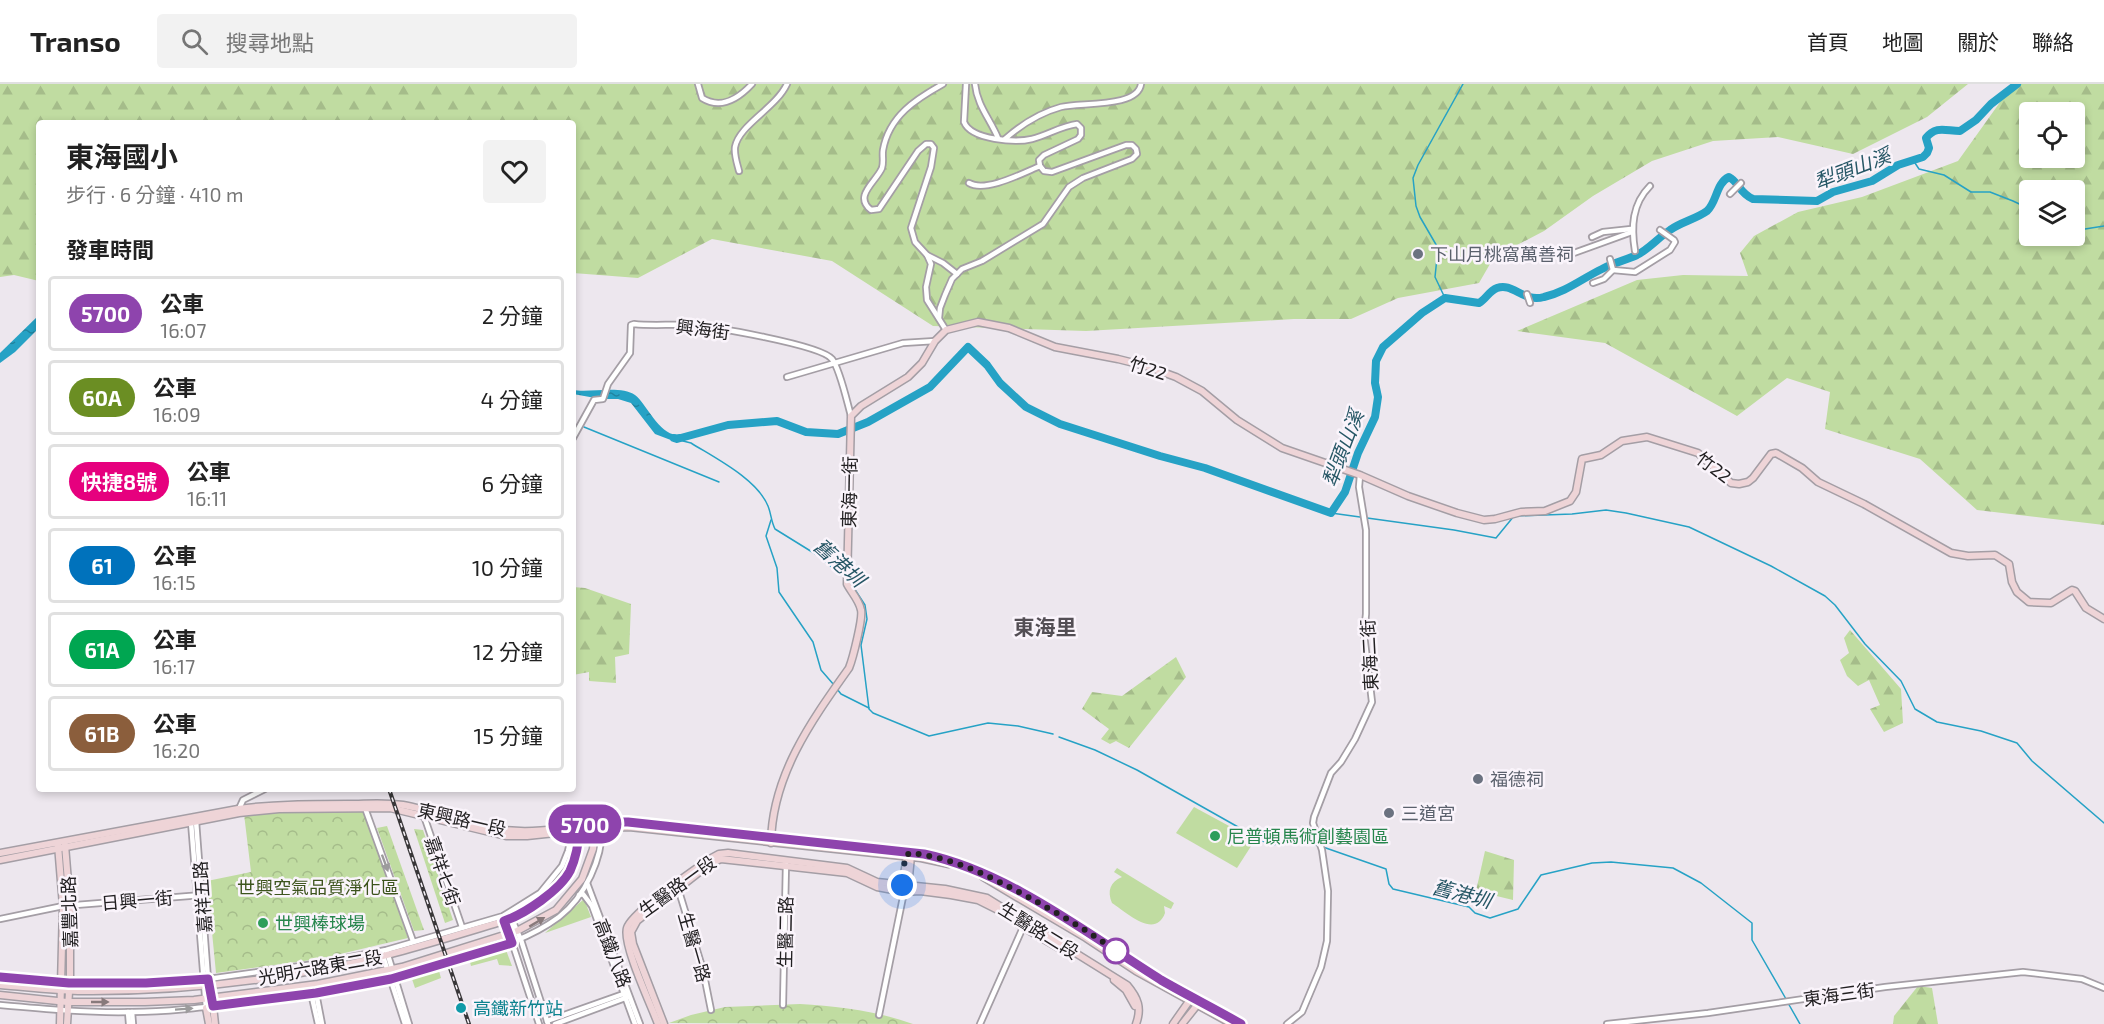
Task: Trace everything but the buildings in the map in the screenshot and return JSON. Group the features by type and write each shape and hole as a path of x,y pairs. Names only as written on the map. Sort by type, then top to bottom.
{"street":[{"path":"698,84 702,98 715,103 734,100 752,84"},
{"path":"739,171 735,148 741,133 769,109 787,84"},
{"path":"851,416 861,405 908,377 922,363 935,341 946,330 933,313 927,300 926,287 931,264 927,255 915,242 911,228 934,154 931,144 926,144 918,151 879,209 875,211 864,203 864,194 882,166 883,148 893,122 914,100 943,84"},
{"path":"939,318 952,279 962,269 982,261 1033,232 1043,224 1069,188 1083,178 1132,159 1137,154 1132,145 1126,145 1052,172 1044,171 1039,160 1044,155 1078,139 1081,135 1081,128 1077,124 1070,125 1022,141 980,135 966,126 963,113 967,92 966,84"},
{"path":"975,84 982,111 993,126 998,138"},
{"path":"1005,139 1020,125 1038,116 1063,106 1135,96 1140,92 1141,84"},
{"path":"969,183 974,186 994,184 1040,166"},
{"path":"1730,194 1739,185"},
{"path":"1635,251 1631,230 1637,202 1650,186"},
{"path":"1592,237 1603,232 1631,230"},
{"path":"1560,250 1571,254 1631,230"},
{"path":"1593,283 1604,279 1611,264 1635,272 1670,250 1675,242 1663,232"},
{"path":"927,255 943,263 957,274"},
{"path":"1527,295 1530,303"},
{"name":"竹22","path":"946,330 978,322 992,324 1055,347 1146,366 1192,384 1237,420 1282,448 1360,475 1407,496 1484,520 1521,512 1545,511 1570,501 1576,492 1582,459 1601,455 1622,441 1647,437 1692,450 1706,459 1731,483 1739,484 1753,478 1771,454 1776,453 1802,468 1818,482 1864,504 1951,553 1998,557 2009,564 2012,582 2017,592 2029,602 2051,603 2072,590 2086,608 2104,619"},
{"name":"興海街","path":"576,433 594,400 603,399 608,384 629,358 631,325 634,324 691,325 792,343 829,355 835,363"},
{"path":"787,377 903,343 935,341"},
{"path":"835,363 851,416"},
{"name":"東海一街","path":"771,840 787,769 805,732 853,659 862,612 848,587 847,580 851,416"},
{"name":"東海二街","path":"1287,1024 1302,1012 1321,967 1327,941 1328,891 1322,850 1313,823 1314,817 1331,773 1341,762 1355,739 1372,702 1364,634 1365,524 1359,487 1360,475"},
{"path":"238,811 243,800 260,792"},
{"name":"東興路一段","path":"0,853 277,804 381,803 403,805 505,830 576,828"},
{"path":"365,808 413,941"},
{"name":"東興路一段","path":"238,811 390,808 506,836 599,825 941,858 970,867 1044,906 1232,1024"},
{"name":"嘉祥七街","path":"423,815 462,927"},
{"name":"嘉祥五路","path":"194,819 206,982 210,1007"},
{"name":"光明六路東二段","path":"0,1005 130,1012 210,1007 314,993 393,978 512,943 532,935 560,916 579,895 587,883 600,851 599,825"},
{"name":"光明六路東二段","path":"0,995 64,1002 145,1002 318,984 391,970 509,934 556,910 582,879 599,825"},
{"name":"光明六路東二段","path":"0,977 67,985 145,990 322,970 507,917 546,898 569,872 578,846 576,828"},
{"name":"東興路一段","path":"0,860 61,844"},
{"name":"嘉豐北路","path":"61,844 67,906 67,985"},
{"name":"生醫路一段","path":"664,1024 628,946 627,928 633,917 677,886 708,860 719,854 728,853 847,873 877,886 904,888"},
{"path":"879,1015 909,856"},
{"name":"生醫二路","path":"783,1005 786,863"},
{"name":"高鐵八路","path":"587,883 635,1024"},
{"name":"生醫一路","path":"677,886 703,970 711,1010"},
{"name":"生醫路二段","path":"904,888 978,900 1024,925 1126,990 1135,1003 1134,1024"},
{"name":"高鐵八路","path":"579,895 583,894 592,906 640,1024"},
{"name":"日興一街","path":"0,919 67,906 199,895"},
{"path":"507,917 521,940 547,1022 627,995"},
{"path":"507,917 509,934 539,1024"},
{"name":"光明六路東二段","path":"385,953 413,941 507,917"},
{"path":"980,1024 1024,925"},
{"path":"385,953 407,1024"},
{"name":"東海三街","path":"1607,1024 1885,987 2023,972 2082,978 2104,988"},
{"path":"0,985 61,990 67,985"},
{"path":"60,1024 67,985"},
{"path":"61,990 64,1002"},
{"name":"生醫路一段","path":"648,990 658,1024"},
{"path":"314,993 320,1024"},
{"path":"555,1024 627,995"},
{"path":"1173,1024 1191,999"},
{"path":"1182,1024 1198,1003"},
{"name":"東興路一段","path":"1198,1003 1241,1024"},
{"path":"209,1024 210,1007"},
{"path":"210,1007 216,1024"},
{"path":"63,1010 67,1024"},
{"path":"130,1012 131,1024"}],"green space":[{"path":"0,84 1968,84 1927,117 1853,154 1778,137 1713,141 1652,161 1593,196 1544,231 1494,257 1479,283 1398,298 1351,319 1294,319 1086,331 933,326 832,261 712,239 638,278 576,273 576,120 36,120 36,280 14,275 0,277"},
{"path":"2013,84 2104,84 2104,525 1977,510 1920,459 1825,429 1830,392 1787,378 1737,416 1605,343 1517,331 1637,280 1683,275 1748,276 1740,253 1754,236 1798,212 1862,197 1958,161"},
{"path":"576,587 585,588 631,604 629,654 615,657 616,683 589,681 589,672 576,674"},
{"path":"1850,630 1901,689 1903,723 1884,732 1870,709 1880,705 1869,680 1858,686 1847,676 1840,660 1849,653 1844,638"},
{"path":"1176,657 1186,677 1129,748 1116,741 1110,744 1101,739 1109,729 1082,709 1092,692 1122,696"},
{"name":"尼普頓馬術創藝園區","path":"1194,807 1255,840 1237,868 1176,833"},
{"name":"世興空氣品質淨化區","path":"364,810 408,938 319,959 216,973 207,881 251,872 244,814"},
{"path":"387,826 424,930 414,931 377,828"},
{"path":"414,829 423,830 453,920 445,923"},
{"path":"1485,851 1514,860 1513,900 1476,891"},
{"path":"1117,868 1174,903 1171,909 1164,906 1165,913 1160,921 1148,924 1140,921 1112,903 1111,887 1122,877 1114,872"},
{"path":"584,899 591,917 545,933"},
{"path":"506,950 512,966 499,965 497,959 471,966 470,962"},
{"path":"439,971 441,978 415,988 412,979"},
{"path":"1918,986 1932,988 1938,1024 1893,1024 1894,1016"},
{"path":"800,1004 857,1010 913,1024 669,1023 725,1007"}],"water":[{"path":"36,318 36,331 0,363 0,353"},
{"path":"576,390 629,392 640,399 661,426 673,434 680,434 685,441 676,442 655,434 631,403 618,399 576,395"}],"waterway":[{"path":"1445,298 1435,277 1438,248 1416,206 1413,178 1463,84"},
{"name":"犁頭山溪","path":"674,438 728,425 777,421 806,432 838,434 868,422 930,387 968,347 987,365 1000,383 1026,407 1060,424 1205,468 1331,513 1345,492 1358,453 1375,417 1378,397 1375,383 1376,361 1383,347 1422,313 1445,298 1479,303 1494,289 1503,287 1537,298 1560,292 1606,267 1637,255 1674,227 1707,211 1721,184 1729,177 1753,199 1817,201 1833,192 1872,181 1898,165 1923,157 1929,148 1926,138 1930,134 1937,130 1960,131 2017,84"},
{"path":"1913,160 1919,169 1944,175 1971,192 1990,192 2019,204"},
{"path":"2085,229 2104,226"},
{"path":"584,427 719,482"},
{"name":"舊港圳","path":"683,441 691,443 723,462 745,478 763,496 775,529 817,555 844,577"},
{"path":"1331,513 1496,538 1514,516 1606,510 1689,527 1771,566 1825,596 1835,605 1865,644 1901,681 1915,709 1937,722 1981,731 2017,743 2032,761 2104,823"},
{"name":"舊港圳","path":"771,520 766,536 777,568 779,592 813,642 821,670 834,685"},
{"name":"舊港圳","path":"850,582 865,605 867,619 861,645 869,709 873,713 929,736 988,723 1018,726 1053,734"},
{"name":"舊港圳","path":"837,689 841,694 869,708"},
{"name":"舊港圳","path":"1059,737 1095,750 1137,770 1270,845 1301,843 1319,846"},
{"name":"舊港圳","path":"1323,847 1386,869 1389,884 1393,889 1469,907 1475,913 1490,918 1518,909 1541,875 1592,863 1611,862 1673,868 1701,883 1752,923 1752,940 1786,999"},
{"name":"舊港圳","path":"1788,1003 1800,1024"}],"railway":[{"path":"390,792 469,1024"}],"bus line":[{"name":"5700","path":"0,977 69,983 146,983 208,979 213,1006 316,993 407,975 512,943 504,921 521,914 546,898 569,872 578,846 580,825 628,822 924,854 970,867 1063,917 1164,981 1241,1024"}],"place":[{"name":"下山月桃窩萬善祠","path":"1418,254"},
{"name":"福德祠","path":"1478,779"},
{"name":"三道宮","path":"1389,813"},
{"name":"尼普頓馬術創藝園區","path":"1215,836"},
{"name":"世興棒球場","path":"263,923"},
{"name":"高鐵新竹站","path":"461,1008"}],"district":[{"name":"東海里","path":"1045,626"}],"route":[{"path":"902,885 905,858 909,853 941,858 970,867 990,877 1063,917 1116,951"}]}
